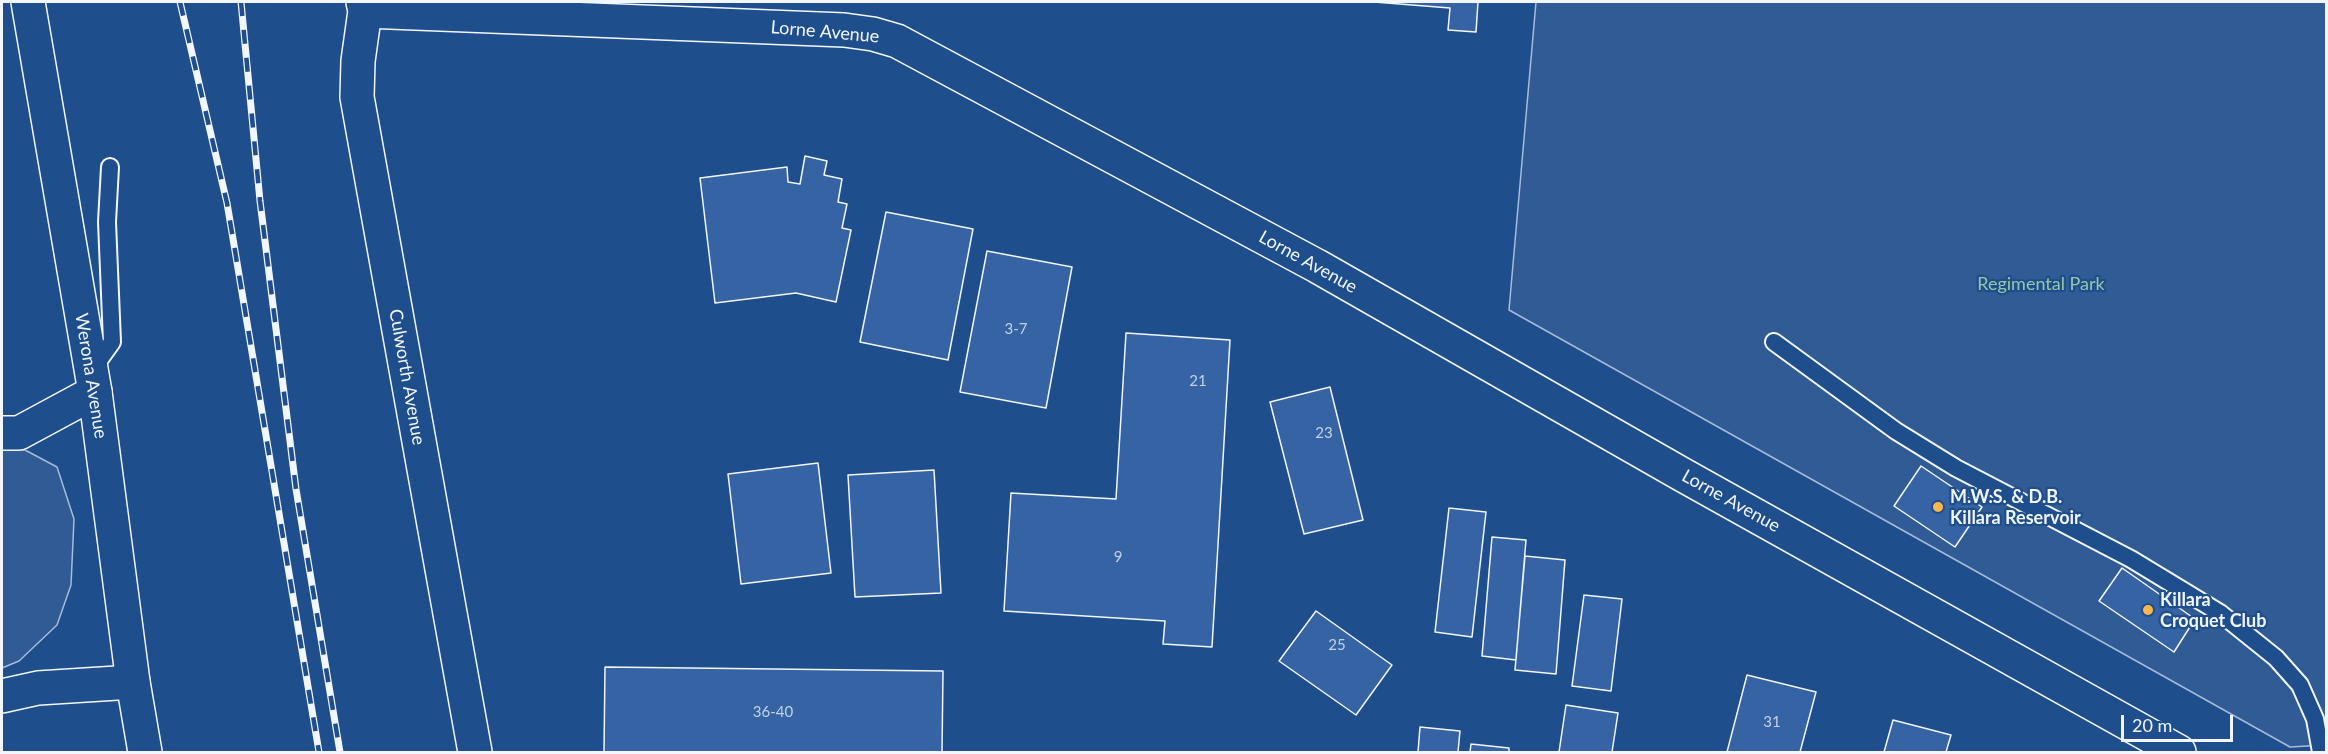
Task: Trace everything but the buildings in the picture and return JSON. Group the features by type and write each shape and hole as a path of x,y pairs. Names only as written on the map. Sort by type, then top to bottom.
{"street":[{"name":"Werona Avenue","path":"28,2 93,382 133,682 145,753"},
{"name":"Culworth Avenue","path":"364,6 357,97 475,753"},
{"name":"Lorne Avenue","path":"364,6 844,30 897,40 1317,266 1693,481 2179,753"},
{"path":"2,433 19,433 93,382"},
{"path":"2,696 38,688 133,682"}],"lane":[{"path":"93,382 111,342 107,222 110,167"},
{"path":"1774,342 1896,431 1956,468 2132,559 2220,613 2276,658 2300,685 2315,719 2322,753"}],"green space":[{"name":"Regimental Park","path":"1536,2 2326,2 2326,745 2290,747 1509,310"},
{"path":"2,450 25,450 57,467 74,519 71,585 57,625 19,661 2,668"}],"railway":[{"path":"180,2 227,203 319,752"},
{"path":"241,2 260,201 296,489 340,752"}],"place":[{"name":"M.W.S. & D.B. Killara Reservoir","path":"1938,507"},
{"name":"Killara Croquet Club","path":"2148,610"}]}
